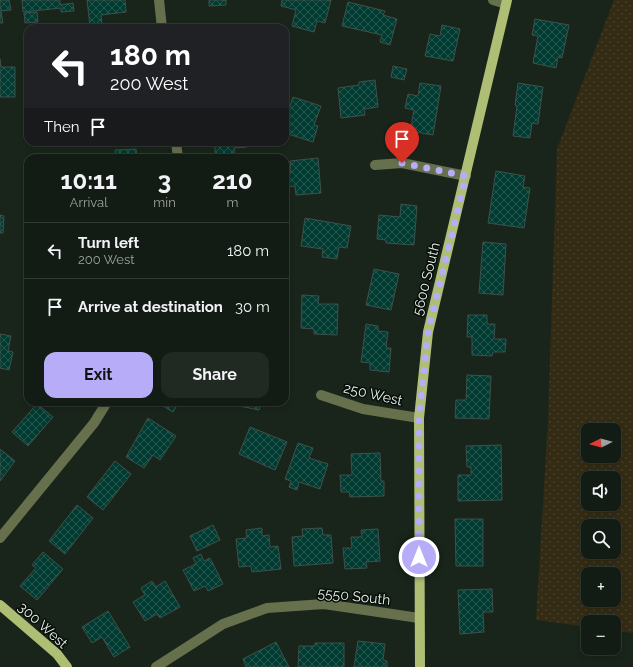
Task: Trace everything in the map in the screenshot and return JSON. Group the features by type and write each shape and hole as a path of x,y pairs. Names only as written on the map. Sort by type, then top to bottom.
{"main road":[{"name":"5600 South","path":"420,667 419,418 428,332 507,2"},
{"name":"300 West","path":"0,605 57,654 67,667"}],"street":[{"path":"159,0 162,24"},
{"path":"493,0 507,2"},
{"path":"374,165 402,163 466,176"},
{"name":"250 West","path":"321,395 363,409 419,418"},
{"path":"0,538 94,423 105,406"},
{"name":"5550 South","path":"156,667 223,624 267,608 324,604 419,618"}],"shaded area":[{"path":"614,0 633,0 633,633 621,632 621,615 581,615 581,626 536,620 548,420 557,149"}],"building":[{"path":"0,0 9,0 11,10 1,11 3,23 0,23"},
{"path":"22,0 60,0 60,5 73,3 74,11 61,12 61,8 23,12"},
{"path":"87,0 125,0 126,12 101,15 102,24 90,24"},
{"path":"209,0 226,0 226,5 209,6"},
{"path":"282,0 331,0 325,23 317,21 314,32 292,26 296,10 281,6"},
{"path":"348,2 385,11 383,15 397,19 390,45 380,42 382,35 342,26"},
{"path":"37,12 38,22 25,23 24,13"},
{"path":"535,19 569,25 562,58 558,57 556,68 533,63 538,36 532,35"},
{"path":"442,25 460,29 453,61 425,56 430,34 440,36"},
{"path":"0,59 1,67 15,67 15,97 0,97"},
{"path":"393,66 407,69 404,80 391,77"},
{"path":"375,80 378,107 364,109 365,115 341,118 338,88 359,85 359,82"},
{"path":"420,83 441,86 433,135 410,131 414,110 405,108 408,94 418,96"},
{"path":"518,83 543,87 538,124 532,123 530,138 513,136"},
{"path":"293,97 321,106 314,125 318,126 313,142 289,134 289,109"},
{"path":"214,146 247,146 234,148 235,154 216,154"},
{"path":"136,149 137,154 116,154 115,150"},
{"path":"318,158 321,193 296,195 295,186 289,187 289,173 291,173 290,161"},
{"path":"496,171 525,176 523,187 530,188 524,228 488,223"},
{"path":"401,204 417,206 414,245 386,243 386,240 377,239 379,215 400,217"},
{"path":"0,215 4,216 3,233 0,233"},
{"path":"305,218 351,226 347,248 339,247 337,259 322,257 323,249 301,246"},
{"path":"483,242 506,244 503,295 479,293"},
{"path":"374,269 399,274 391,310 366,305"},
{"path":"302,295 319,296 318,304 338,304 337,335 314,334 314,329 301,328"},
{"path":"468,315 487,315 487,324 495,324 494,339 506,339 505,352 493,352 492,356 472,355 472,337 467,337"},
{"path":"366,324 378,326 378,331 388,332 386,348 391,348 389,372 370,370 370,363 361,362"},
{"path":"0,334 11,336 8,351 13,352 9,370 0,368"},
{"path":"467,375 491,376 489,419 455,418 456,400 466,400"},
{"path":"35,406 39,406 53,417 28,446 12,432"},
{"path":"163,406 177,406 173,412"},
{"path":"239,406 260,406 259,410"},
{"path":"148,418 176,436 160,460 153,455 144,468 126,457"},
{"path":"250,427 287,442 275,470 239,454"},
{"path":"298,443 313,448 309,458 328,464 320,489 299,482 297,490 289,487 291,481 285,479"},
{"path":"501,445 502,500 458,501 458,475 471,475 471,467 467,467 466,446"},
{"path":"0,449 15,461 0,481"},
{"path":"380,453 381,481 384,481 384,496 350,497 349,492 341,492 340,475 352,475 351,454"},
{"path":"115,461 131,474 103,510 87,497"},
{"path":"77,505 93,518 65,554 49,541"},
{"path":"455,519 483,519 483,566 456,566"},
{"path":"213,525 220,540 197,551 190,536"},
{"path":"262,528 262,536 269,535 270,547 278,546 281,569 252,572 251,566 239,567 236,539 247,538 246,530"},
{"path":"322,528 323,535 331,535 333,563 294,566 292,537 303,536 302,529"},
{"path":"378,529 380,561 366,562 367,568 345,569 343,548 352,548 351,537 362,537 361,530"},
{"path":"43,552 63,569 37,600 20,586 36,568 32,565"},
{"path":"201,554 204,561 210,558 223,584 208,591 205,586 194,591 183,570 196,564 193,558"},
{"path":"152,581 156,587 165,581 180,607 160,618 157,614 145,621 133,602 145,595 141,588"},
{"path":"492,589 493,612 483,612 484,632 460,634 458,590"},
{"path":"108,611 130,647 114,657 102,637 92,643 82,627"},
{"path":"358,641 385,644 383,660 387,661 387,667 354,667"},
{"path":"276,642 289,667 246,667 243,659"},
{"path":"315,643 344,643 344,667 298,667 299,646 315,646"}],"route":[{"path":"402,163 466,176 428,332 419,418 419,557"}]}
